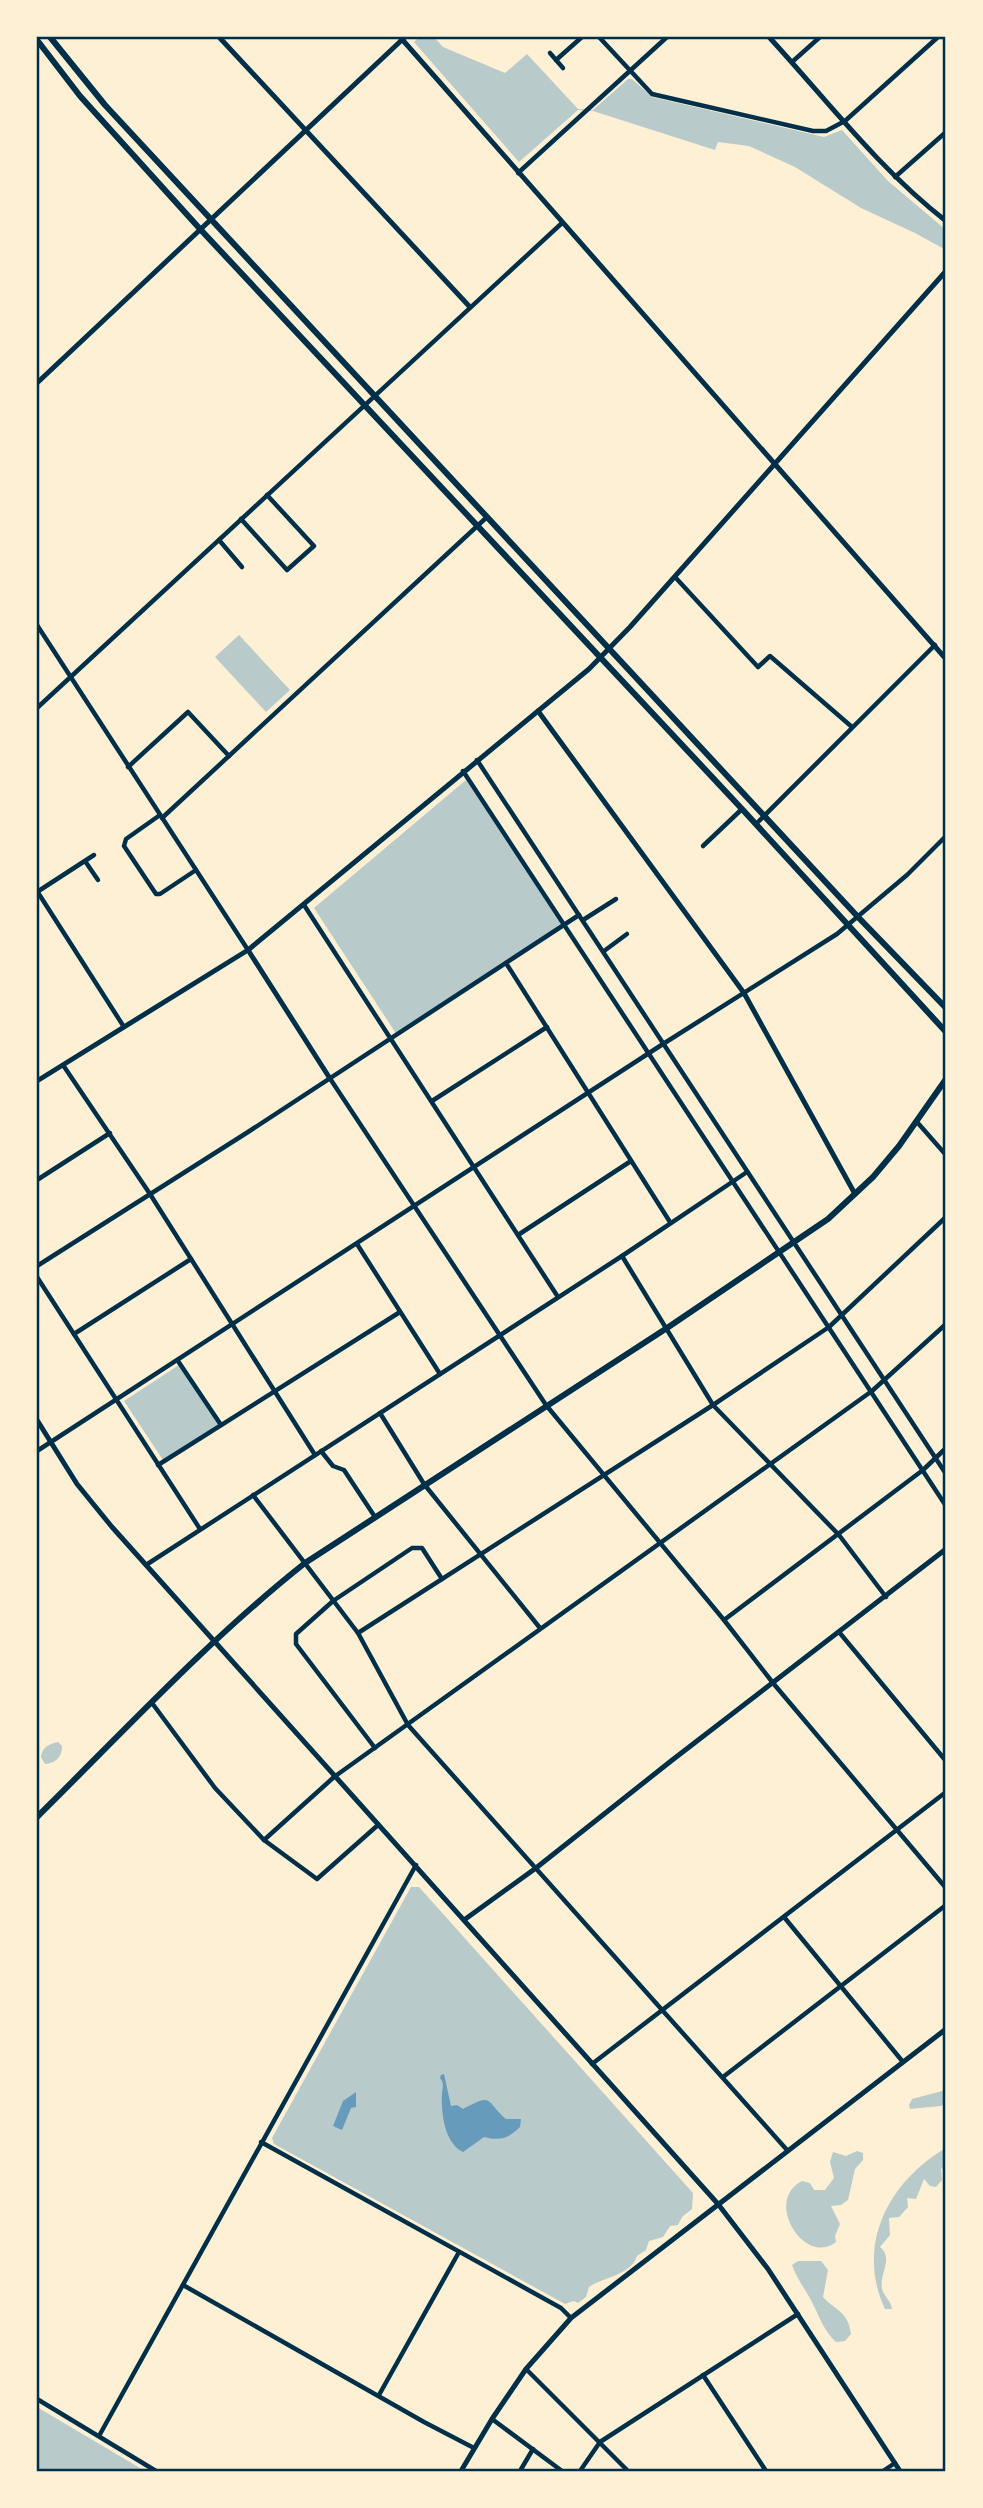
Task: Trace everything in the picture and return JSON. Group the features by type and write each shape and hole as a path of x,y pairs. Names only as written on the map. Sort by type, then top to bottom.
{"main road":[{"path":"50,37 105,105 858,917 946,1008"},
{"path":"37,40 80,96 200,229 756,824 946,1032"},
{"path":"37,1817 215,1642 276,1585 305,1563 667,1328 828,1219 899,1146 946,1079"}],"street":[{"path":"219,37 469,306"},
{"path":"556,60 582,37"},
{"path":"599,37 652,94 813,131 826,131 845,121 938,37"},
{"path":"518,173 667,37"},
{"path":"769,37 895,177 946,221"},
{"path":"792,62 820,37"},
{"path":"37,383 403,38 518,173 946,659"},
{"path":"550,53 563,68"},
{"path":"895,177 946,132"},
{"path":"37,708 469,306 562,223"},
{"path":"37,1081 248,950 600,658 946,271"},
{"path":"241,519 287,570 314,546 267,495"},
{"path":"195,870 156,894 124,846 126,839 161,816 229,756 486,517"},
{"path":"219,540 242,567"},
{"path":"675,577 758,667 770,656 852,727"},
{"path":"37,625 329,1077 546,1405 773,1683 946,1888"},
{"path":"756,824 935,645"},
{"path":"538,711 744,993 855,1194"},
{"path":"128,767 188,712 229,756"},
{"path":"477,760 946,1474"},
{"path":"463,771 946,1506"},
{"path":"703,846 742,809"},
{"path":"37,1451 849,925 907,875 946,836"},
{"path":"94,855 37,891 124,1027"},
{"path":"85,860 98,880"},
{"path":"583,920 616,899"},
{"path":"304,905 558,1297"},
{"path":"37,1266 579,915"},
{"path":"604,951 627,934"},
{"path":"506,963 670,1222"},
{"path":"432,1101 547,1027"},
{"path":"63,1065 150,1194 315,1455"},
{"path":"916,1122 946,1155"},
{"path":"37,1180 110,1133"},
{"path":"517,1235 631,1161"},
{"path":"146,1565 747,1172"},
{"path":"358,1633 713,1405 829,1327 946,1217"},
{"path":"357,1244 440,1374"},
{"path":"622,1256 713,1405 839,1535 886,1597"},
{"path":"74,1334 191,1259"},
{"path":"37,1276 200,1529"},
{"path":"158,1465 400,1311"},
{"path":"264,1840 334,1777 872,1391 946,1324"},
{"path":"177,1361 221,1425"},
{"path":"380,1413 424,1484 540,1628"},
{"path":"37,1420 77,1484 146,1565 718,2204 762,2260 900,2471"},
{"path":"724,1620 923,1470 946,1448"},
{"path":"321,1451 333,1466 344,1469 375,1517"},
{"path":"253,1495 358,1633 408,1725 787,2150"},
{"path":"375,1748 296,1644 296,1634 333,1601 412,1548 422,1548 442,1578"},
{"path":"464,1920 536,1868 946,1549"},
{"path":"839,1632 946,1761"},
{"path":"152,1703 215,1788 264,1840 317,1879 378,1825"},
{"path":"592,2064 946,1793"},
{"path":"99,2436 416,1866"},
{"path":"723,2077 946,1905"},
{"path":"784,1916 903,2062"},
{"path":"461,2471 526,2369 571,2318 946,2029"},
{"path":"261,2142 561,2308 571,2318"},
{"path":"379,2395 459,2252"},
{"path":"183,2286 379,2395 424,2423 474,2448"},
{"path":"580,2471 600,2442 797,2314"},
{"path":"526,2369 628,2471"},
{"path":"703,2375 766,2471"},
{"path":"37,2399 156,2471"},
{"path":"492,2419 562,2471"},
{"path":"520,2471 533,2449"},
{"path":"883,2471 895,2463"}],"shaded area":[{"path":"419,37 434,37 443,47 505,73 527,54 578,109 593,110 628,79 632,79 652,97 824,137 842,130 888,181 946,230 946,250 861,208 795,167 749,146 718,142 715,150 593,111 578,110 519,162 414,42"},
{"path":"239,635 290,690 266,712 215,657"},
{"path":"466,780 564,921 507,964 397,1035 314,908"},
{"path":"179,1365 219,1424 163,1460 124,1401"},
{"path":"58,1742 62,1746 60,1756 45,1764 41,1757 44,1748"},
{"path":"411,1887 419,1887 693,2193 692,2209 682,2217 678,2225 670,2226 663,2237 649,2241 646,2250 637,2256 629,2267 589,2287 586,2297 578,2303 574,2301 565,2304 274,2144 272,2138"},
{"path":"946,2090 946,2103 941,2106 910,2109 912,2099"},
{"path":"946,2148 946,2175 941,2167 942,2180 936,2187 930,2186 924,2179 916,2199 907,2198 908,2207 899,2217 889,2218 890,2235 880,2247 886,2256 882,2289 892,2309 885,2309 877,2285 874,2261 876,2239 883,2217 908,2178"},
{"path":"857,2151 863,2153 863,2160 855,2169 848,2200 841,2205 831,2206 840,2224 835,2236 836,2242 824,2247 812,2246 801,2239 787,2216 786,2202 791,2190 802,2181 810,2183 814,2190 825,2190 834,2178 830,2162 833,2152 846,2156"},
{"path":"798,2261 821,2261 828,2270 823,2297 841,2312 850,2326 851,2334 845,2341 836,2342 825,2328 794,2270 792,2265"},
{"path":"37,2407 145,2471 37,2471"}],"water":[{"path":"444,2074 451,2106 457,2105 463,2109 485,2100 506,2119 521,2119 520,2127 504,2138 484,2137 463,2152 457,2148 448,2134 443,2118 443,2085 440,2078"},
{"path":"356,2092 356,2107 351,2108 342,2130 333,2126 343,2101"}]}
